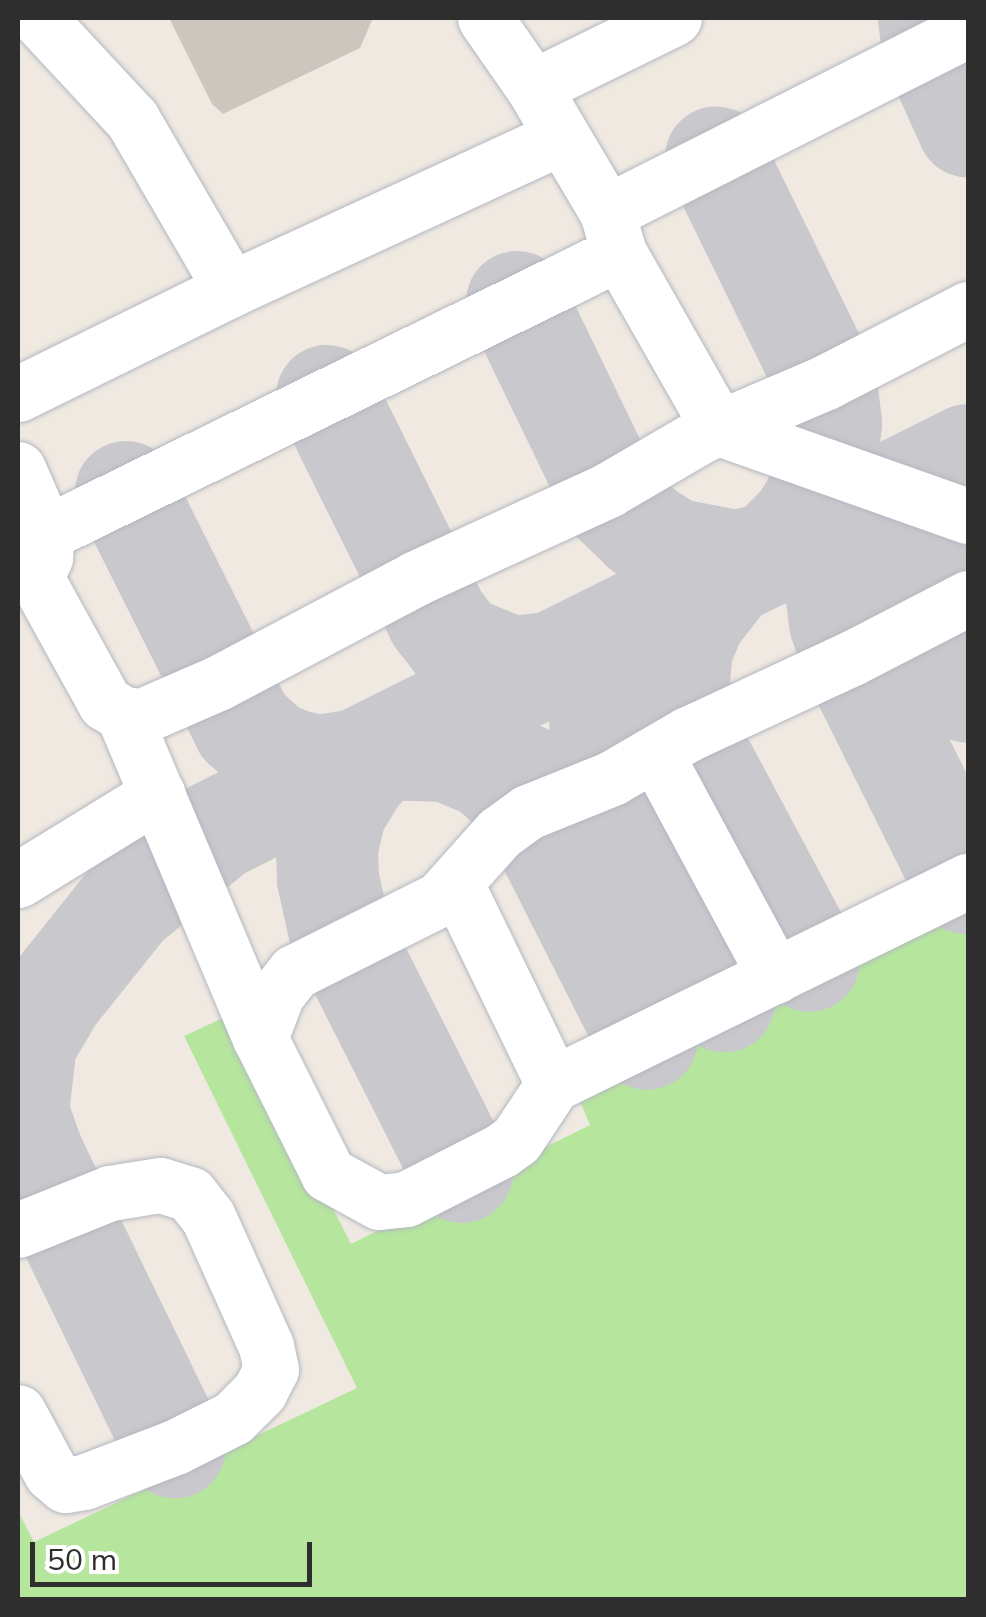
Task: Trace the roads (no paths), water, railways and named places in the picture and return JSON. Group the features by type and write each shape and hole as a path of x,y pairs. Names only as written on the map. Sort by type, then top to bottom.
{"lane":[{"path":"38,18 132,119 230,288"},
{"path":"485,18 561,136 719,428 968,516"},
{"path":"533,87 674,18"},
{"path":"46,533 613,232 968,30"},
{"path":"18,394 230,288 561,136"},
{"path":"18,469 46,533 45,558 36,578 104,703 123,714 160,712 416,578 608,490 719,428 826,382 968,309"},
{"path":"260,1038 277,994 294,972 440,899 499,834 533,809 656,754 688,734 852,658 968,598"},
{"path":"123,714 260,1038 328,1174 380,1202 406,1199 502,1150 516,1140 552,1084 968,881"},
{"path":"656,754 774,976"},
{"path":"18,880 158,794"},
{"path":"456,884 552,1084"},
{"path":"18,1230 110,1193 160,1185 190,1194 208,1217 266,1346 270,1369 260,1391 233,1418 175,1447 84,1482 66,1484 51,1473 18,1412"}]}
